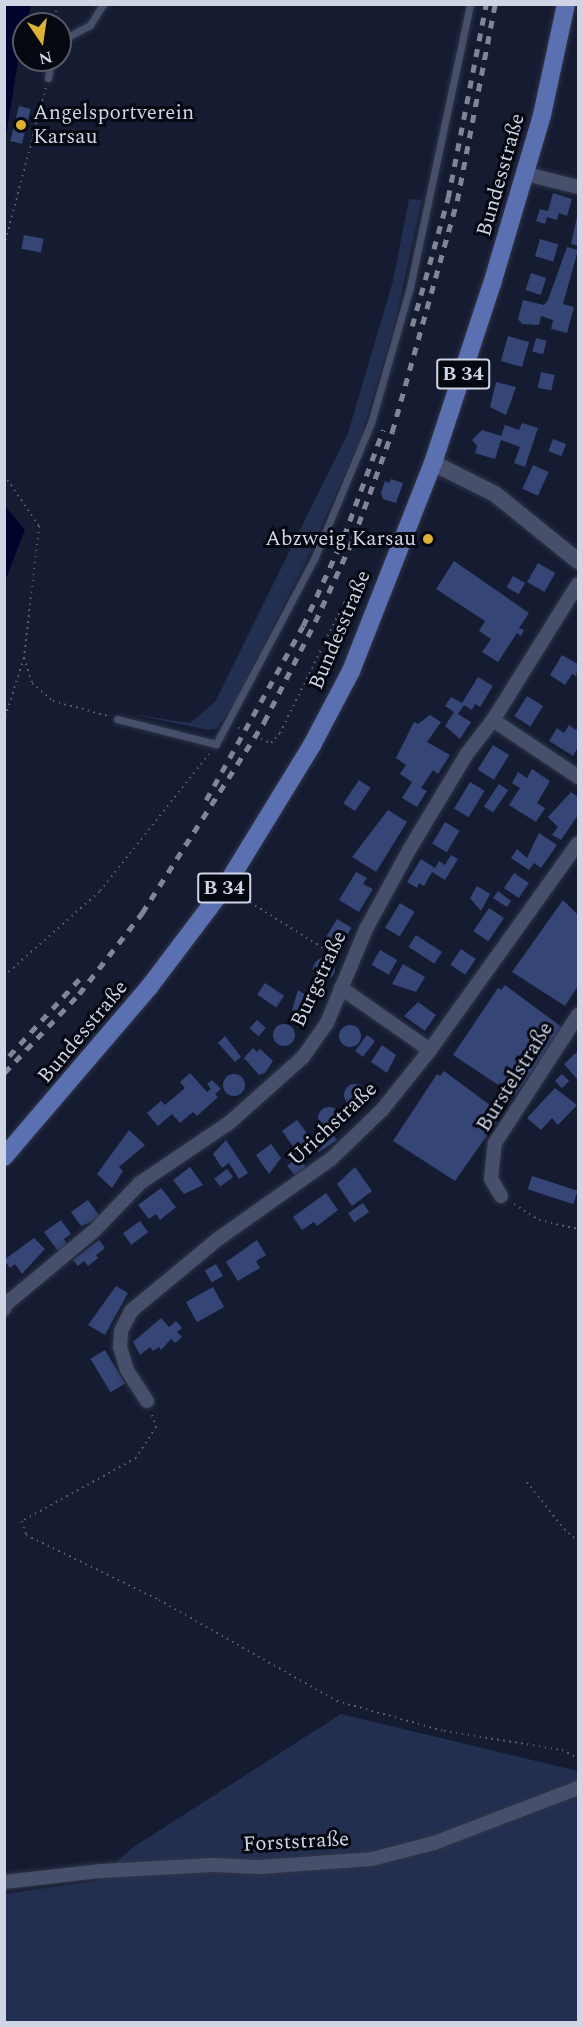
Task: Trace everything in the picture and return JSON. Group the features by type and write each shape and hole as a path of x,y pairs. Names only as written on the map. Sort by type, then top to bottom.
{"main road":[{"name":"Bundesstraße","path":"4,1157 136,1004 225,887 312,745 351,671 433,464 526,174 566,4"}],"street":[{"path":"526,174 579,187"},
{"path":"433,464 495,494 579,561"},
{"name":"Burgstraße","path":"4,1309 6,1304 94,1231 140,1183 229,1123 303,1057 327,1023 366,929 409,850 466,755 493,720 579,584"},
{"path":"493,720 579,777"},
{"name":"Urichstraße","path":"147,1401 127,1370 120,1347 121,1331 131,1311 218,1239 331,1159 382,1110 430,1050 579,843"},
{"path":"341,988 430,1050"},
{"name":"Burstelstraße","path":"501,1196 490,1179 495,1143 579,1015"},
{"name":"Forststraße","path":"4,1882 101,1871 213,1865 259,1867 372,1858 434,1843 579,1788"}],"lane":[{"path":"72,34 95,21 103,4"},
{"path":"117,719 216,744 314,559 371,423 410,287 470,4"},
{"path":"48,78 49,72"}],"path":[{"path":"4,246 48,78"},
{"path":"4,476 39,526 24,658 4,720"},
{"path":"261,739 271,743 280,733 344,603 359,591 380,597"},
{"path":"24,658 32,683 52,701 117,719"},
{"path":"4,976 100,891 216,744"},
{"path":"225,887 351,967"},
{"path":"501,1196 539,1220 579,1229"},
{"path":"147,1401 156,1427 136,1458 21,1521 26,1535 159,1600 337,1701 444,1731 562,1750 579,1758"},
{"path":"527,1482 564,1529 579,1541"}],"shaded area":[{"path":"5,4 31,5 30,12 12,12 12,72 16,72 5,142"},
{"path":"409,199 422,200 394,326 360,440 307,559 233,705 216,729 208,730 131,714 190,723 215,702 348,433 393,281"},
{"path":"5,506 25,530 5,581"},
{"path":"341,1714 578,1771 578,2022 5,2022 4,1894 95,1881 132,1848"}],"building":[{"name":"Angelsportverein Karsau","path":"19,106 31,109 22,144 10,141"},
{"path":"553,193 572,199 567,216 559,213 557,220 547,217 545,224 536,221 540,209 548,211"},
{"path":"578,212 578,246 571,244"},
{"path":"24,235 44,239 41,253 21,249"},
{"path":"540,239 558,244 553,262 535,256"},
{"path":"567,247 578,250 563,304 574,307 567,333 551,329 553,320 541,316 539,325 522,324 518,319 523,300 544,305 548,300"},
{"path":"531,273 546,278 541,295 525,290"},
{"path":"508,336 529,342 522,367 501,361"},
{"path":"536,338 547,341 543,354 532,352"},
{"path":"541,372 555,375 551,391 538,388"},
{"path":"496,382 516,387 506,415 490,407"},
{"path":"522,423 538,428 525,467 514,463 520,447 501,440 495,459 475,453 477,446 472,440 482,430 501,436 505,425 519,430"},
{"path":"553,439 566,444 561,456 548,451"},
{"path":"533,465 549,472 538,496 522,489"},
{"path":"391,479 403,483 396,503 383,499 381,493 385,481 389,483"},
{"path":"454,561 529,613 519,628 524,630 521,636 517,633 498,662 482,652 491,639 479,631 485,621 436,589"},
{"path":"538,563 555,573 544,592 527,582"},
{"path":"513,576 525,583 519,594 506,587"},
{"path":"562,655 578,664 576,676 572,674 565,685 550,675"},
{"path":"478,677 493,686 480,707 475,704 472,710 464,705 458,714 471,722 460,739 445,726 454,712 445,706 451,697 462,703"},
{"path":"527,696 543,706 530,726 514,716"},
{"path":"430,715 441,722 427,742 450,755 438,774 433,770 421,788 427,791 417,807 402,798 412,782 400,774 406,765 396,758 414,722 418,724"},
{"path":"569,725 576,730 578,726 578,747 573,756 549,741 557,728 564,733"},
{"path":"493,745 509,755 494,780 478,770"},
{"path":"532,769 550,781 537,803 545,808 536,822 509,805 520,788 512,783 518,772 527,778"},
{"path":"359,780 371,788 355,811 343,803"},
{"path":"470,782 485,791 469,817 454,809"},
{"path":"499,784 508,790 493,813 484,806"},
{"path":"571,792 578,797 578,815 561,840 552,835 558,827 548,817"},
{"path":"388,810 407,822 376,872 352,857"},
{"path":"445,822 460,831 447,852 432,843"},
{"path":"539,833 557,845 541,868 534,863 529,870 511,858 517,849 527,858"},
{"path":"451,855 458,859 445,880 432,872 424,886 419,883 417,888 407,882 421,859 435,868 439,861 445,865"},
{"path":"356,872 367,878 363,884 373,889 359,912 339,900"},
{"path":"514,873 529,883 519,898 504,888"},
{"path":"477,886 490,894 481,911 470,898"},
{"path":"498,891 511,901 507,907 493,898"},
{"path":"563,900 578,915 578,986 565,1006 512,972"},
{"path":"400,903 415,912 400,937 385,928"},
{"path":"489,908 504,918 488,941 473,931"},
{"path":"337,919 352,928 340,947 326,938"},
{"path":"416,935 442,952 434,964 408,947"},
{"path":"461,949 476,959 465,975 450,965"},
{"path":"380,950 397,960 389,975 372,965"},
{"path":"324,958 332,961 335,969 332,977 324,980 316,977 313,969 316,961"},
{"path":"403,964 425,977 416,992 392,984"},
{"path":"265,983 284,996 276,1007 257,995"},
{"path":"505,985 563,1028 515,1096 453,1055 498,988 501,990"},
{"path":"298,990 318,1003 306,1019 292,1010"},
{"path":"418,1002 436,1015 425,1031 404,1016"},
{"path":"257,1020 266,1028 259,1036 250,1028"},
{"path":"284,1024 294,1031 295,1035 288,1045 284,1046 274,1039 273,1035 280,1025"},
{"path":"350,1025 358,1028 361,1036 358,1044 350,1047 342,1044 339,1036 342,1028"},
{"path":"367,1035 375,1041 363,1057 355,1051"},
{"path":"225,1036 241,1057 235,1062 218,1043"},
{"path":"382,1045 396,1055 387,1073 371,1062"},
{"path":"253,1048 257,1052 260,1049 273,1061 265,1073 259,1075 244,1058"},
{"path":"578,1051 578,1080 564,1064"},
{"path":"444,1071 502,1114 455,1181 393,1141 437,1074 440,1076"},
{"path":"190,1073 207,1092 211,1089 207,1084 212,1080 221,1089 215,1094 218,1097 197,1116 193,1112 180,1123 172,1114 158,1126 147,1113 161,1101 165,1105 185,1088 180,1082"},
{"path":"234,1074 244,1081 245,1085 238,1095 234,1096 224,1089 223,1085 230,1075"},
{"path":"562,1074 569,1081 562,1088 555,1081"},
{"path":"355,1084 363,1087 366,1095 363,1103 355,1106 347,1103 344,1095 347,1087"},
{"path":"555,1088 577,1105 558,1125 552,1118 541,1130 527,1118"},
{"path":"329,1107 337,1110 340,1118 337,1126 329,1129 321,1126 318,1118 321,1110"},
{"path":"297,1120 313,1141 299,1155 282,1131"},
{"path":"129,1130 145,1145 119,1167 123,1171 112,1188 97,1174"},
{"path":"331,1133 337,1140 319,1152 314,1147"},
{"path":"226,1140 248,1173 239,1179 229,1163 222,1168 213,1154"},
{"path":"271,1144 281,1158 269,1174 256,1155"},
{"path":"298,1157 306,1167 295,1176 287,1166"},
{"path":"190,1167 203,1185 184,1194 173,1180"},
{"path":"355,1167 372,1191 352,1206 337,1184"},
{"path":"227,1169 233,1177 220,1187 214,1179"},
{"path":"532,1176 578,1191 573,1204 528,1189"},
{"path":"161,1188 176,1207 160,1220 156,1214 149,1219 138,1205"},
{"path":"326,1193 338,1210 317,1226 314,1222 302,1230 293,1217"},
{"path":"88,1200 101,1218 81,1226 71,1212"},
{"path":"363,1203 369,1212 354,1222 348,1213"},
{"path":"61,1220 71,1234 64,1239 67,1244 58,1251 44,1232"},
{"path":"140,1221 148,1232 131,1245 123,1233"},
{"path":"34,1238 45,1249 22,1274 15,1264 10,1268 4,1260"},
{"path":"99,1240 105,1248 96,1255 98,1258 88,1266 84,1261 78,1266 73,1260"},
{"path":"257,1240 266,1255 256,1261 260,1268 238,1281 226,1262"},
{"path":"216,1264 223,1276 212,1283 205,1270"},
{"path":"116,1286 128,1293 105,1335 88,1325"},
{"path":"213,1287 224,1307 197,1322 186,1302"},
{"path":"161,1318 169,1327 176,1321 182,1328 177,1332 182,1337 175,1343 171,1339 161,1350 159,1347 153,1351 150,1347 140,1355 133,1342"},
{"path":"105,1350 125,1383 111,1392 90,1359"}],"railway":[{"path":"412,326 448,198 486,4"},
{"path":"4,1073 79,994 142,913 264,722 315,622 353,539 392,432 457,201 495,4"},
{"path":"206,800 303,626 344,536 383,430"},
{"path":"9,1056 84,974"}],"place":[{"name":"Angelsportverein Karsau","path":"21,125"},
{"name":"Abzweig Karsau","path":"428,539"}]}
